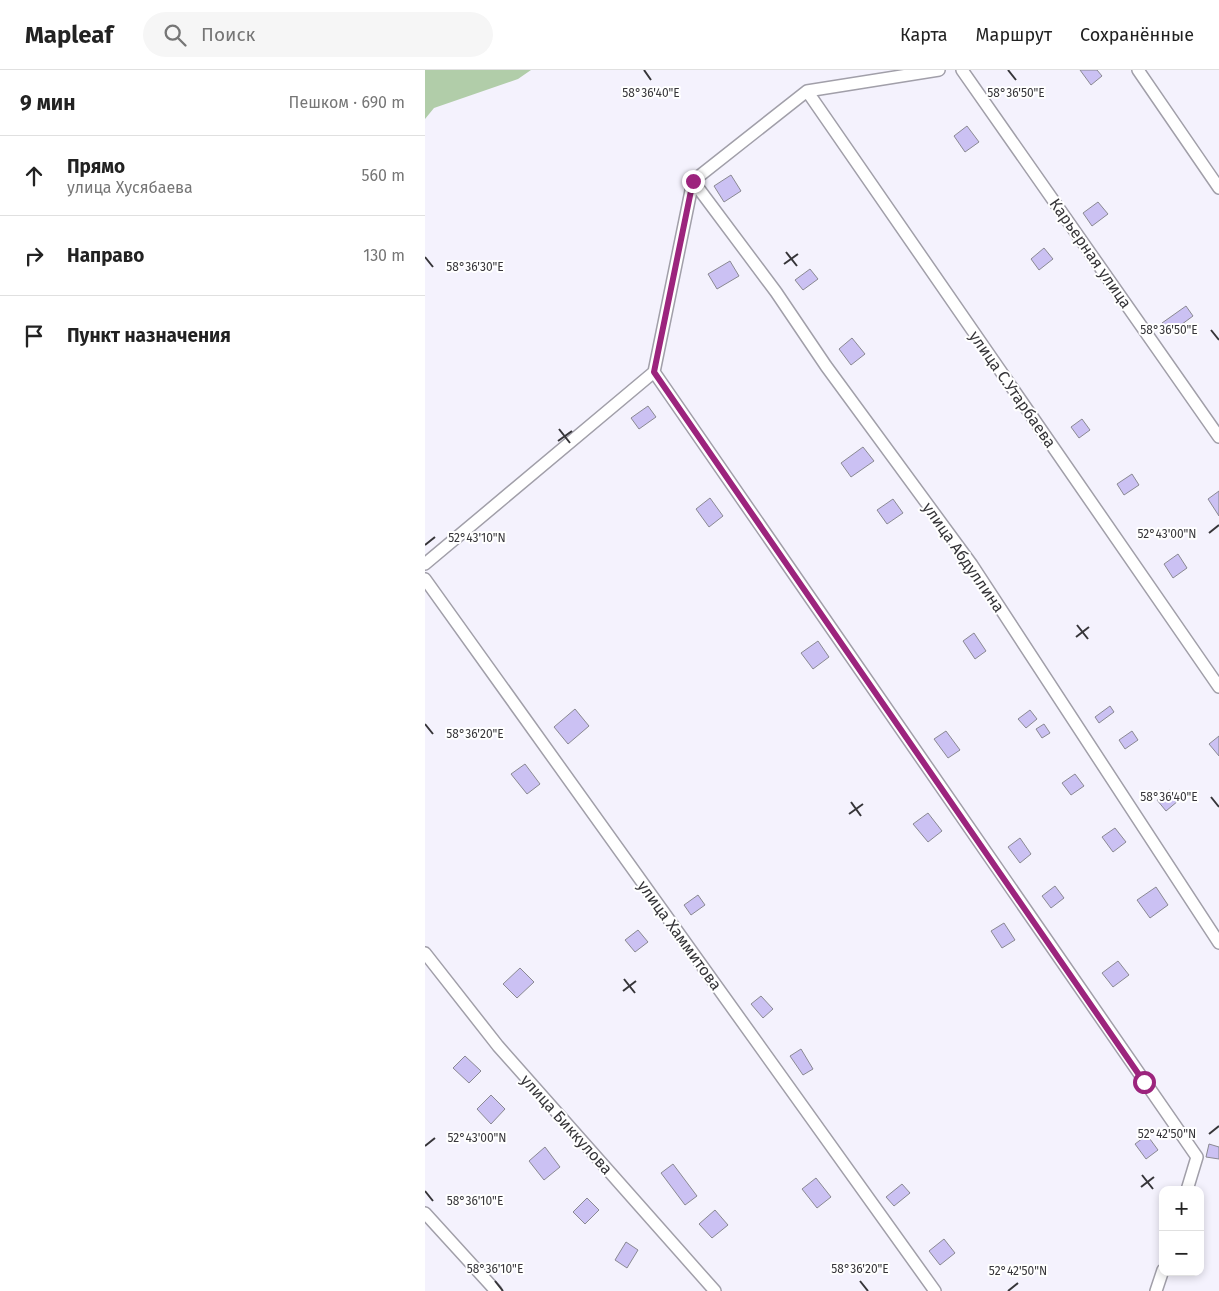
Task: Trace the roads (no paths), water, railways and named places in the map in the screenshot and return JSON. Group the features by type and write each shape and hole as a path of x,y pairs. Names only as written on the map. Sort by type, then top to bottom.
{"street":[{"path":"425,564 654,372 693,181 807,91 939,70"},
{"name":"Карьерная улица","path":"962,70 1219,436"},
{"path":"1138,70 1219,188"},
{"name":"улица С.Утарбаева","path":"807,91 1219,687"},
{"name":"улица Абдуллина","path":"693,181 776,292 826,366 972,565 1219,943"},
{"path":"654,372 1197,1157 1188,1186"},
{"name":"улица Хаммитова","path":"425,578 935,1291"},
{"name":"улица Биккулова","path":"425,953 498,1046 715,1291"},
{"path":"425,1213 495,1291"},
{"path":"1157,1291 1161,1276"}]}
